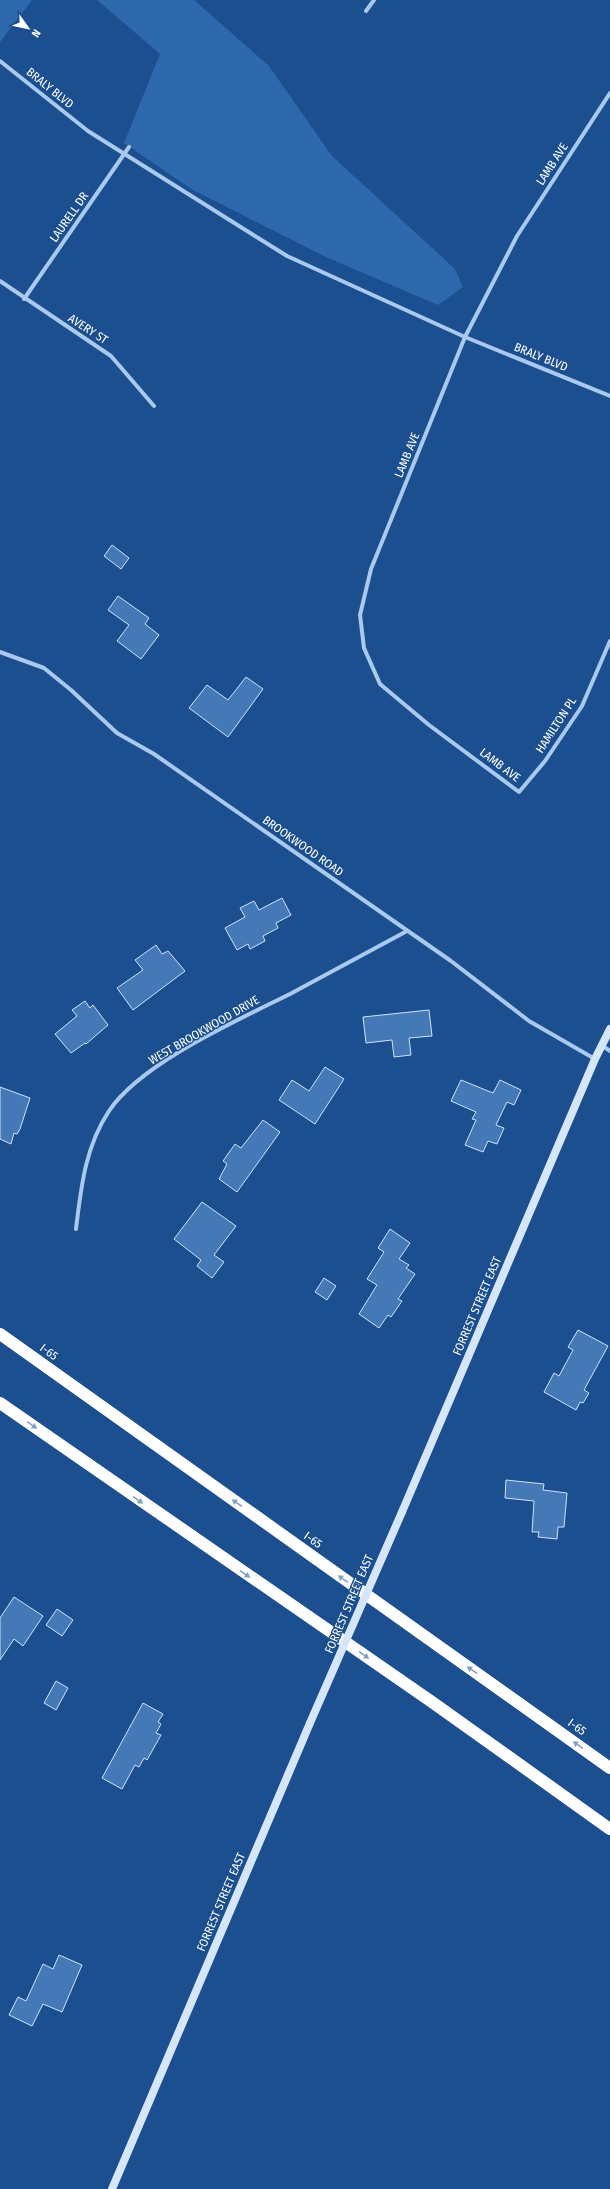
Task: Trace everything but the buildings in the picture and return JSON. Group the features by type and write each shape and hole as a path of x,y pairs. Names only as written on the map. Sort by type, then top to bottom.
{"highway":[{"name":"I-65","path":"0,1334 610,1768"},
{"path":"0,1403 432,1702 610,1829"}],"street":[{"path":"366,11 374,0"},
{"name":"BRALY BLVD","path":"0,61 88,131 287,256 465,337 610,396"},
{"name":"LAMB AVE","path":"519,792 430,725 380,684 364,648 360,615 371,569 465,337 517,236 610,93"},
{"name":"LAURELL DR","path":"24,299 130,148"},
{"name":"AVERY ST","path":"0,281 24,299 112,356 154,406"},
{"name":"HAMILTON PL","path":"519,792 546,761 582,706 610,641"},
{"name":"BROOKWOOD ROAD","path":"0,652 44,668 72,690 117,733 154,754 407,931 529,1021 595,1059"},
{"name":"WEST BROOKWOOD DRIVE","path":"76,1229 81,1185 90,1146 109,1111 137,1081 171,1058 224,1027 346,965 407,931"},
{"name":"FORREST STREET EAST","path":"112,2189 595,1059 606,1048 610,1029"}],"shaded area":[{"path":"0,0 32,0 0,42"},
{"path":"97,0 194,0 269,66 332,156 455,269 463,287 438,305 326,257 193,190 124,143 160,54"}]}
